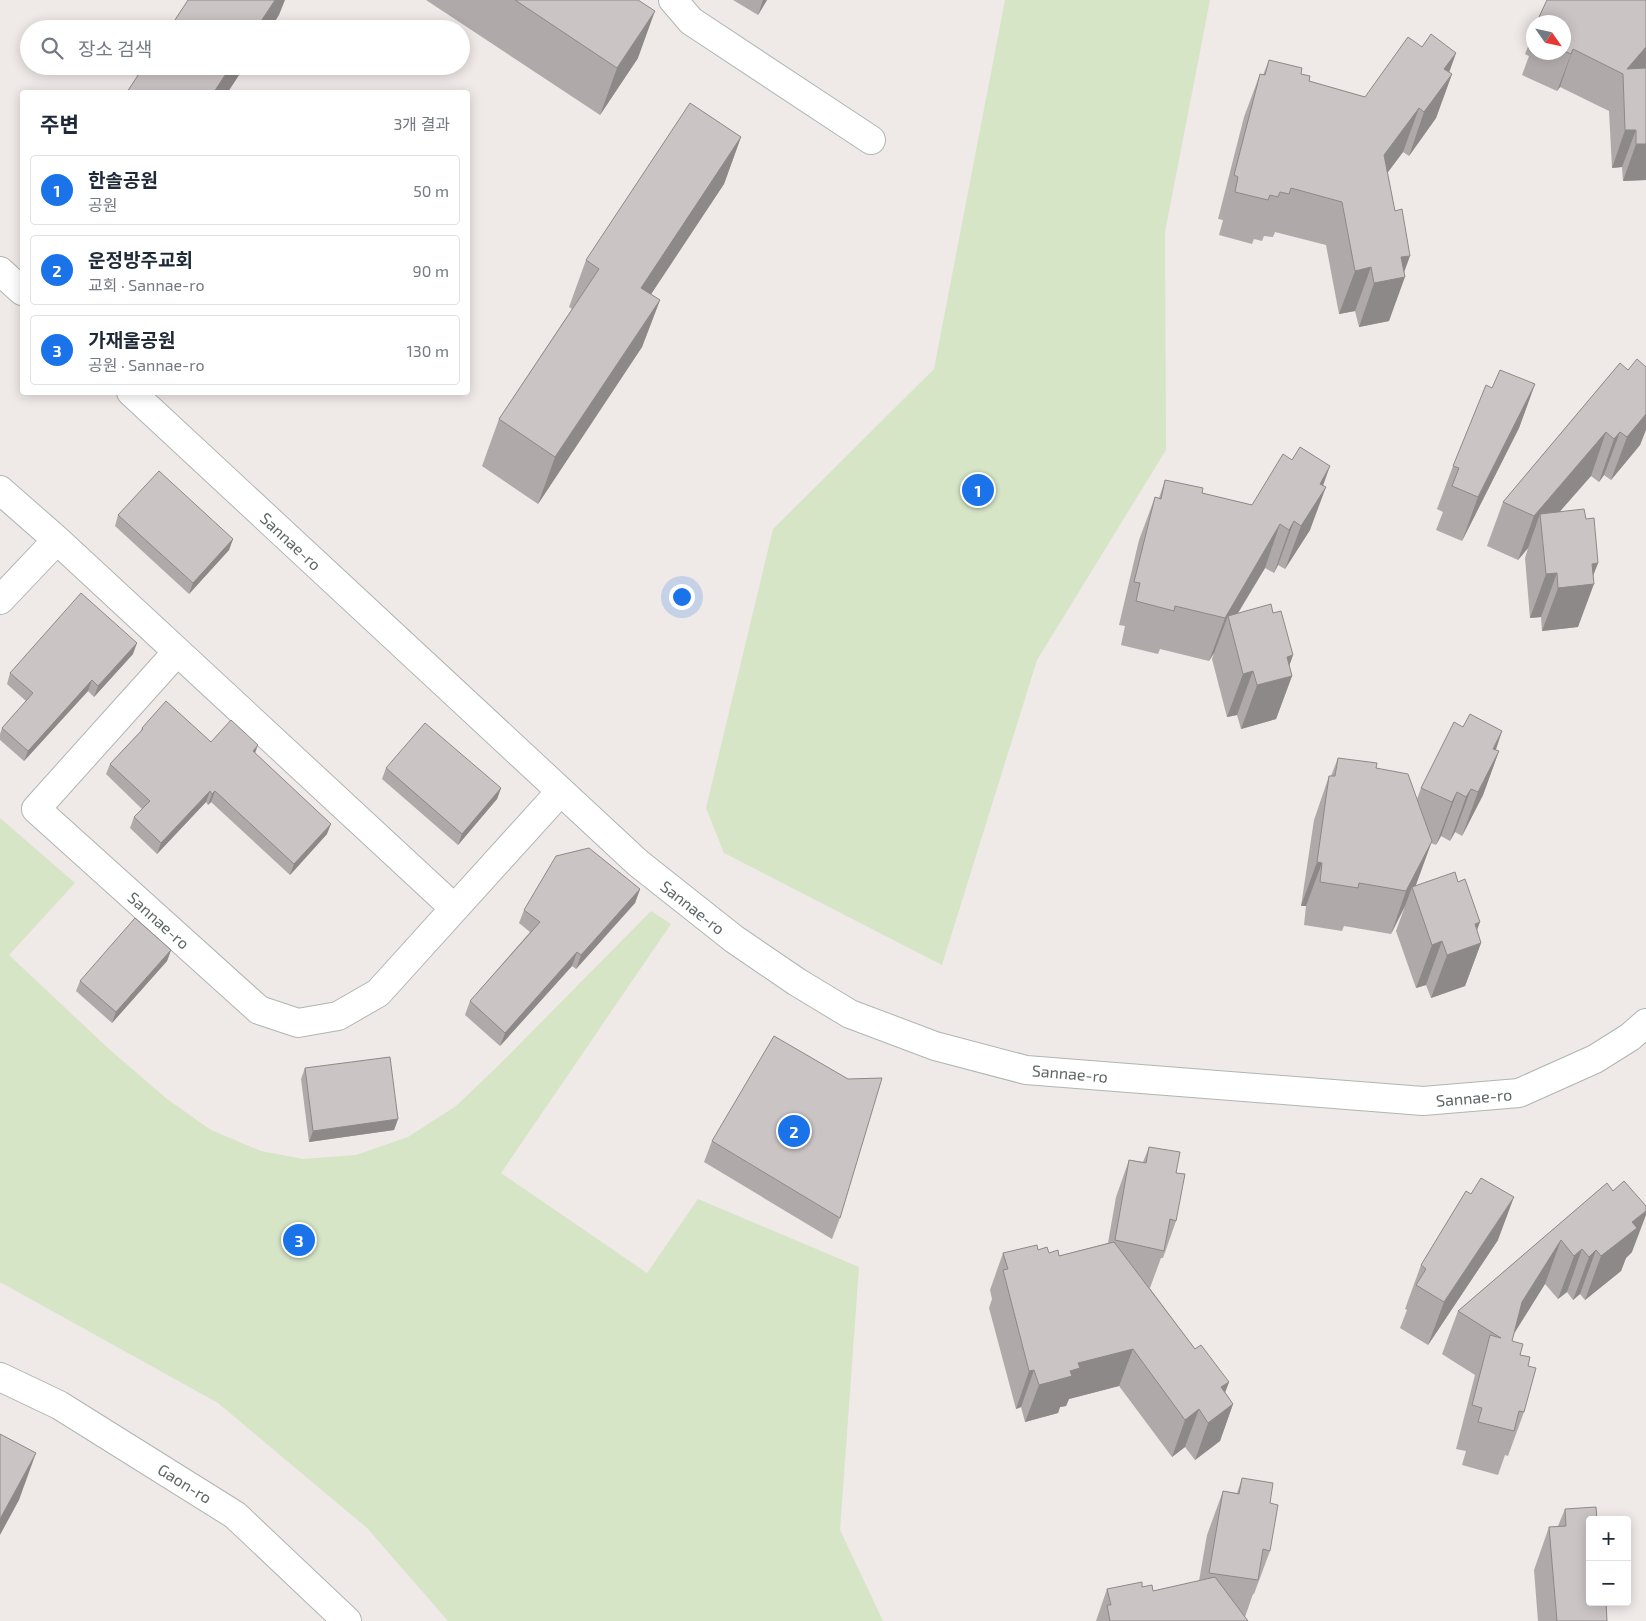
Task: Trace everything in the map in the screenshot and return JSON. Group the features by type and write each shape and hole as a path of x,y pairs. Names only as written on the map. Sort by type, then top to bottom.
{"street":[{"path":"673,0 691,21 871,140"},
{"path":"0,271 20,289"},
{"name":"Sannae-ro","path":"134,395 638,863 734,939 812,992 850,1014 935,1046 1026,1070 1422,1101 1519,1093 1595,1059 1646,1023"},
{"path":"0,490 57,540 454,908"},
{"path":"0,600 57,540"},
{"name":"Sannae-ro","path":"177,652 36,809 259,1010 298,1023 338,1016 378,993 560,792"},
{"name":"Gaon-ro","path":"0,1377 59,1405 235,1515 347,1621"}],"green space":[{"path":"1005,0 1210,0 1165,232 1166,450 1037,660 942,965 724,853 706,808 773,529 934,369"},
{"path":"0,818 75,883 9,955 109,1049 167,1099 211,1130 261,1151 303,1159 356,1155 408,1137 456,1106 651,911 671,924 501,1173 647,1273 698,1199 859,1267 840,1530 883,1621 448,1621 367,1528 218,1403 0,1282"}],"building":[{"path":"188,0 275,0 262,20 175,20"},
{"path":"515,0 638,0 655,11 617,68"},
{"path":"1547,0 1646,0 1646,47 1627,69 1646,68 1646,144 1636,144 1636,130 1625,130 1623,74 1573,49 1571,54 1571,15 1540,15"},
{"path":"1431,34 1456,53 1444,69 1452,74 1424,112 1419,108 1384,155 1395,211 1402,209 1410,256 1401,257 1405,277 1374,283 1371,267 1355,271 1342,202 1291,188 1289,194 1280,192 1278,197 1270,195 1268,200 1235,192 1238,177 1234,175 1260,74 1265,75 1269,60 1302,68 1301,74 1310,76 1309,81 1365,97 1408,37 1422,47"},
{"path":"138,75 225,75 215,90 128,90"},
{"path":"690,103 741,137 641,288 660,300 555,457 499,419 599,269 586,260"},
{"path":"1637,359 1646,367 1646,414 1627,437 1620,432 1614,439 1606,432 1534,516 1503,502 1620,363 1628,370"},
{"path":"1500,370 1535,384 1478,497 1452,486 1459,468 1453,466 1486,385 1492,388"},
{"path":"1300,447 1330,466 1320,484 1326,487 1301,526 1294,521 1289,530 1280,524 1225,618 1175,606 1174,611 1136,601 1140,583 1134,582 1155,497 1161,499 1165,480 1203,488 1202,493 1252,505 1283,454 1292,460"},
{"path":"159,471 233,539 193,583 118,515"},
{"path":"1584,509 1586,519 1594,518 1598,563 1592,564 1594,584 1558,588 1557,573 1546,574 1540,514"},
{"path":"81,593 137,643 98,686 92,680 28,751 2,728 33,693 10,673"},
{"path":"1271,604 1273,613 1281,611 1293,655 1287,657 1292,676 1257,685 1253,671 1243,674 1228,616"},
{"path":"166,701 211,742 231,720 258,745 253,751 331,824 294,864 215,791 212,794 210,791 161,843 134,817 150,801 110,764"},
{"path":"1470,714 1502,731 1493,749 1499,751 1478,792 1471,789 1466,797 1457,792 1452,802 1421,788 1454,722 1463,727"},
{"path":"425,723 501,788 462,834 386,768"},
{"path":"1338,758 1377,763 1376,768 1408,774 1432,841 1406,891 1359,883 1358,888 1320,882 1322,863 1317,862 1329,776 1335,776"},
{"path":"589,848 640,889 581,955 577,952 505,1033 470,1001 540,922 524,910 556,856"},
{"path":"1455,872 1458,882 1465,879 1480,922 1475,924 1481,943 1447,955 1442,941 1432,945 1412,887"},
{"path":"135,918 171,950 116,1012 80,981"},
{"path":"774,1036 848,1079 882,1078 840,1218 712,1141"},
{"path":"390,1057 398,1119 313,1131 305,1068"},
{"path":"1149,1147 1180,1152 1176,1173 1185,1174 1176,1221 1170,1219 1164,1251 1115,1240 1129,1160 1146,1163"},
{"path":"1481,1178 1514,1197 1444,1302 1416,1285 1426,1269 1421,1265 1466,1191 1471,1194"},
{"path":"1624,1181 1646,1206 1646,1211 1632,1222 1637,1228 1601,1256 1596,1250 1589,1257 1582,1249 1574,1256 1561,1240 1522,1302 1512,1341 1523,1344 1520,1355 1530,1357 1528,1366 1536,1368 1524,1412 1519,1411 1514,1431 1478,1422 1482,1408 1472,1405 1490,1335 1501,1338 1458,1311 1607,1183 1613,1191"},
{"path":"1114,1242 1195,1349 1201,1345 1229,1382 1221,1387 1233,1404 1208,1423 1199,1409 1185,1420 1133,1349 1078,1363 1080,1368 1070,1371 1072,1376 1039,1385 1034,1370 1029,1371 1003,1270 1008,1269 1003,1253 1037,1245 1038,1250 1047,1247 1049,1253 1058,1250 1059,1256"},
{"path":"0,1434 36,1453 0,1519"},
{"path":"1242,1478 1273,1483 1270,1503 1278,1505 1270,1551 1263,1549 1258,1580 1209,1573 1223,1491 1239,1494"},
{"path":"1596,1507 1597,1516 1586,1516 1586,1606 1606,1606 1607,1621 1557,1621 1549,1527 1566,1526 1565,1509"},
{"path":"1215,1577 1248,1621 1110,1621 1107,1605 1111,1605 1107,1589 1142,1582 1142,1587 1152,1585 1153,1591"}],"place":[{"name":"한솔공원","path":"978,490"},
{"name":"운정방주교회","path":"794,1131"},
{"name":"가재울공원","path":"299,1240"}]}
